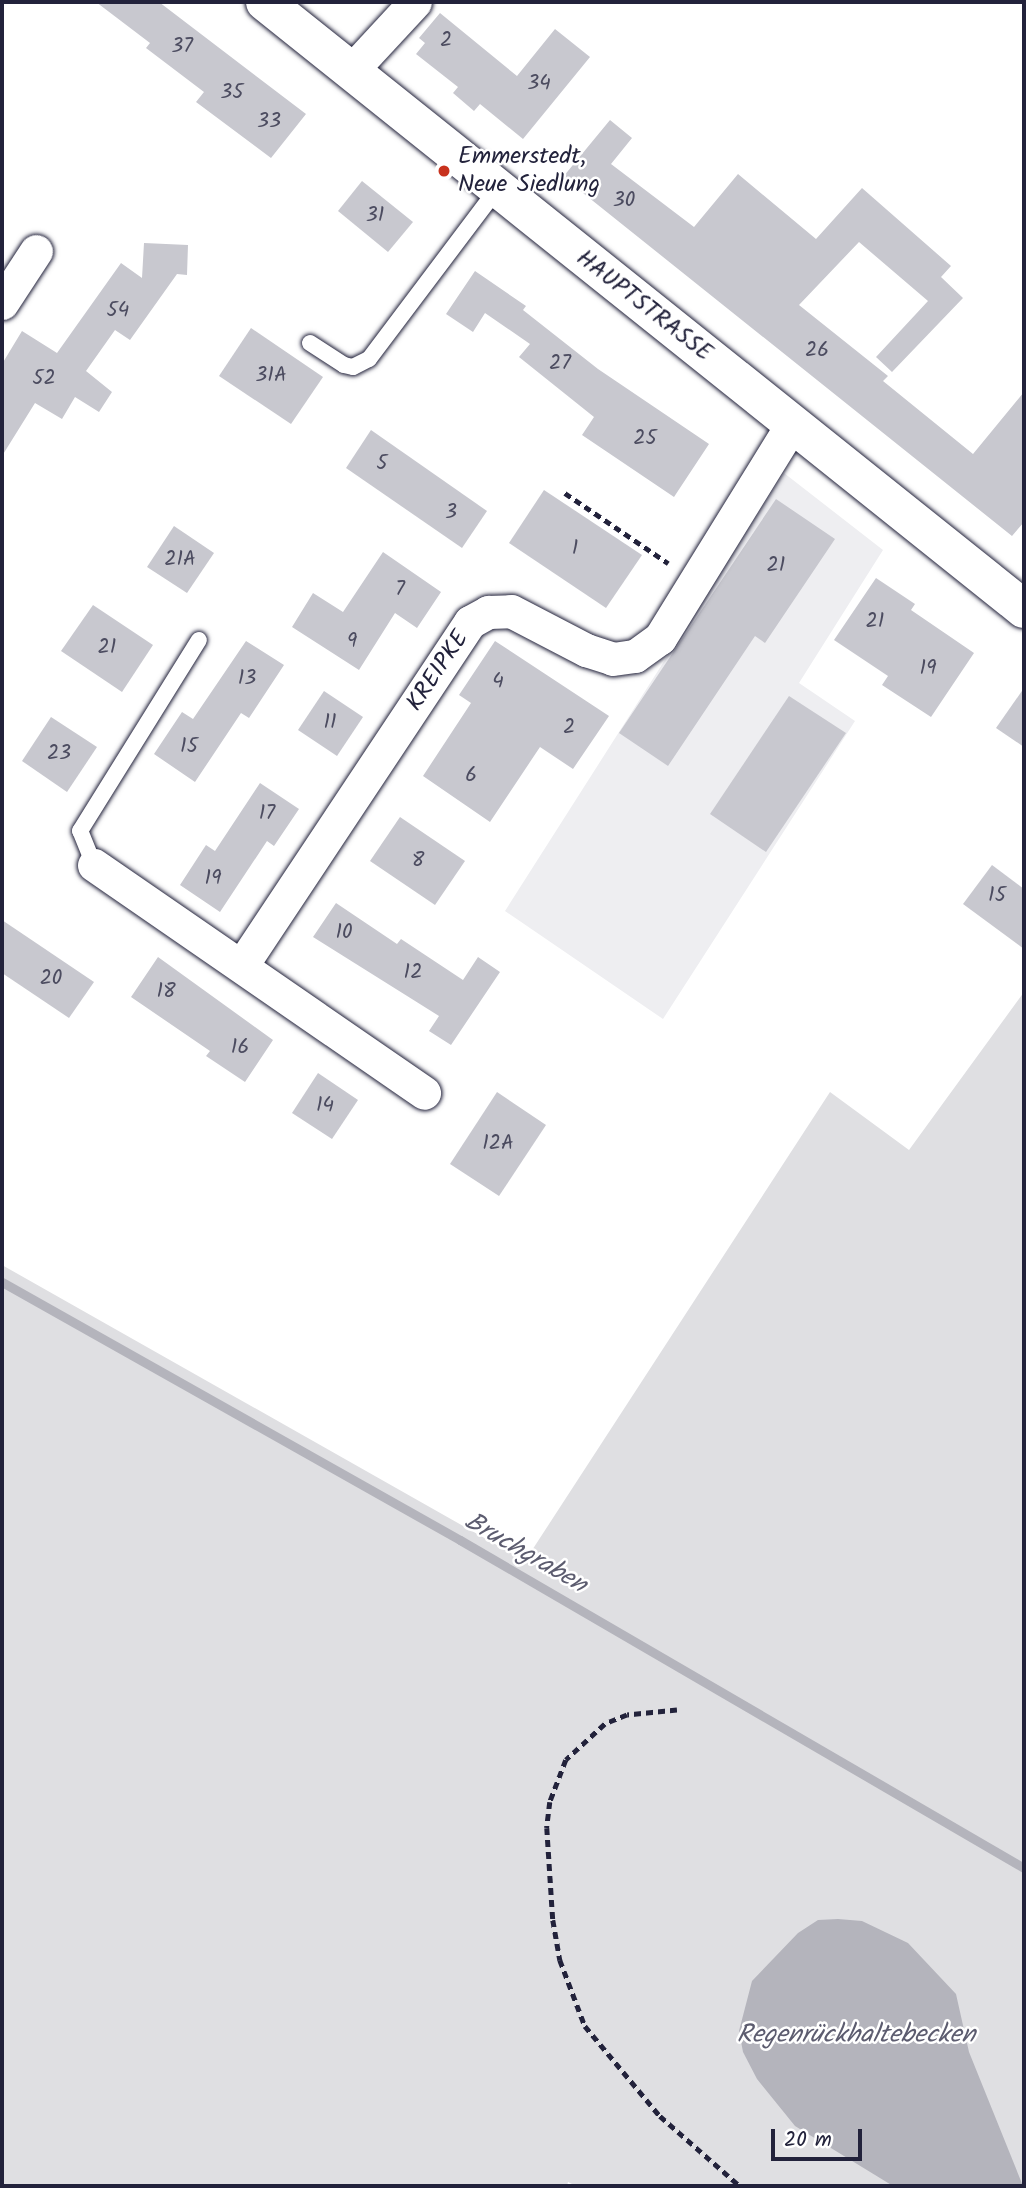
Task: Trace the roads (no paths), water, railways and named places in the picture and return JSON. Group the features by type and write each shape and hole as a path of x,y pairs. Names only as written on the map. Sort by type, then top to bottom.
{"main road":[{"name":"HAUPTSTRASSE","path":"265,2 1024,609"}],"street":[{"path":"351,71 415,2"},
{"path":"2,303 36,251"},
{"name":"KREIPKE","path":"242,965 470,622 488,612 511,611 586,650 613,659 635,656 660,638 793,423"},
{"path":"94,865 424,1093"}],"lane":[{"path":"310,343 344,365 353,367 369,359 497,189"},
{"path":"94,865 80,831 200,640"}],"water":[{"name":"Regenrückhaltebecken","path":"818,1920 862,1921 908,1943 956,1994 969,2052 1023,2186 893,2186 795,2126 757,2079 743,2052 739,2031 752,1981 798,1933"}],"waterway":[{"name":"Bruchgraben","path":"2,1282 460,1540 1024,1868"}],"place":[{"name":"Emmerstedt, Neue Siedlung","path":"444,171"}]}
